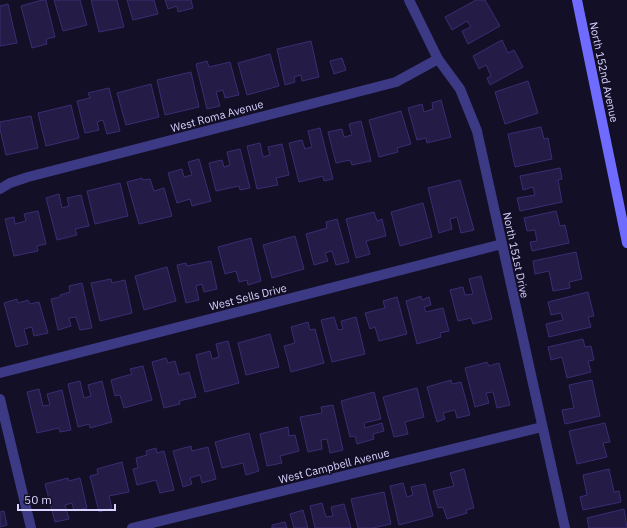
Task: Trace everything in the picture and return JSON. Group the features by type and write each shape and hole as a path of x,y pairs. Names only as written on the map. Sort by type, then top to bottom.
{"street":[{"name":"North 151st Drive","path":"409,0 438,59 460,89 477,131 565,528"},
{"name":"North 152nd Avenue","path":"576,0 627,243"},
{"name":"West Roma Avenue","path":"0,189 10,183 28,177 396,82 438,59"},
{"name":"West Sells Drive","path":"0,373 502,244"},
{"path":"0,399 31,528"},
{"name":"West Campbell Avenue","path":"132,528 542,426"}],"building":[{"path":"46,0 55,37 46,39 47,44 32,48 21,6"},
{"path":"54,0 80,0 87,25 63,31"},
{"path":"91,0 117,0 124,27 99,32"},
{"path":"127,0 154,0 158,14 133,20"},
{"path":"165,0 191,0 193,8 178,12 177,6 168,9"},
{"path":"476,0 485,0 500,26 468,44 462,31 471,27 467,21 452,30 445,17"},
{"path":"8,4 17,43 0,46 0,6"},
{"path":"502,40 508,53 514,50 523,67 490,85 487,78 491,76 486,65 479,69 473,56"},
{"path":"311,41 319,77 302,81 301,75 294,77 295,82 285,85 277,49"},
{"path":"270,54 279,86 247,95 238,63"},
{"path":"342,58 346,70 334,74 330,61"},
{"path":"207,61 209,67 230,62 239,95 225,98 223,90 216,92 220,106 207,109 196,64"},
{"path":"191,72 199,107 165,115 157,80"},
{"path":"528,81 538,113 505,124 495,92"},
{"path":"151,84 159,117 126,125 117,93"},
{"path":"109,88 120,131 107,134 103,120 97,122 99,130 85,133 77,101 90,98 88,93"},
{"path":"441,100 451,137 427,143 426,138 417,140 408,108 422,104 424,112 433,109 432,103"},
{"path":"71,105 79,138 46,146 38,113"},
{"path":"401,111 411,144 397,148 398,152 379,157 369,120"},
{"path":"31,116 38,148 6,155 0,129 0,122"},
{"path":"361,121 371,161 352,165 350,160 336,163 328,132 342,129 344,137 352,135 349,124"},
{"path":"541,127 544,139 548,138 552,159 515,167 508,134"},
{"path":"320,128 333,179 324,181 323,176 299,182 289,143 302,140 305,149 312,147 308,131"},
{"path":"260,143 263,157 270,155 268,147 282,144 289,175 276,178 278,185 257,189 247,146"},
{"path":"240,149 250,188 240,190 239,186 216,191 209,163 222,160 224,167 230,165 227,152"},
{"path":"199,159 211,201 192,206 190,199 177,203 168,173 182,169 184,177 192,175 188,162"},
{"path":"560,168 562,179 558,180 562,202 520,211 517,198 535,195 533,187 523,190 520,176"},
{"path":"142,178 143,180 150,179 154,191 164,188 172,216 139,224 127,182"},
{"path":"460,180 474,230 461,233 457,217 450,219 452,229 439,233 428,188"},
{"path":"120,183 128,216 95,224 87,191"},
{"path":"59,194 62,208 69,206 67,198 81,195 89,226 75,229 77,235 57,240 46,198"},
{"path":"423,203 432,237 400,246 391,212"},
{"path":"38,211 46,244 37,246 38,251 14,256 5,219 14,217 15,224 26,221 24,214"},
{"path":"556,211 560,226 565,225 569,243 532,251 530,242 537,241 535,230 527,231 524,218"},
{"path":"374,212 377,221 382,219 386,236 366,241 370,254 356,258 346,219"},
{"path":"337,219 349,262 336,265 332,251 325,253 328,261 314,265 306,234 327,228 326,222"},
{"path":"295,236 304,269 272,278 263,245"},
{"path":"251,238 261,281 248,285 247,280 239,282 236,271 225,274 218,247"},
{"path":"576,252 582,279 569,282 570,288 553,291 549,271 535,274 533,261"},
{"path":"211,261 217,289 204,292 202,284 196,286 199,300 186,303 177,265 186,263 187,266"},
{"path":"167,267 176,301 144,310 135,276"},
{"path":"481,276 492,319 473,324 471,318 458,321 450,290 463,287 465,295 473,294 469,279"},
{"path":"111,279 112,283 125,280 132,313 100,321 91,283"},
{"path":"82,283 92,328 80,330 76,317 69,318 71,326 58,330 51,299 60,297 60,295 70,292 69,286"},
{"path":"588,292 594,316 588,317 591,327 549,337 546,324 563,320 561,313 551,315 548,302"},
{"path":"421,296 422,300 429,297 431,305 424,307 426,312 443,308 449,331 440,333 441,337 417,344 406,301"},
{"path":"397,297 407,334 379,341 375,327 370,329 365,313 385,308 383,301"},
{"path":"17,299 18,303 28,300 30,304 39,302 48,333 34,336 32,327 24,329 28,344 16,347 4,303"},
{"path":"334,317 338,330 343,329 341,321 356,317 365,354 332,362 321,320"},
{"path":"308,322 310,330 315,329 324,363 291,372 284,346 295,343 291,327"},
{"path":"270,334 279,367 246,375 238,343"},
{"path":"583,339 585,347 591,346 594,360 588,361 591,372 567,378 562,357 551,360 548,347"},
{"path":"228,341 239,383 205,392 196,355 210,351 212,359 219,357 216,344"},
{"path":"166,358 168,363 175,361 179,375 189,372 196,397 179,401 180,404 164,408 152,362"},
{"path":"487,362 489,366 499,363 510,405 497,408 493,392 486,393 489,403 475,407 465,368"},
{"path":"143,366 152,400 124,408 120,395 115,396 111,380 132,374 130,369"},
{"path":"451,380 452,384 461,382 470,415 457,418 455,410 443,413 445,419 437,422 427,387"},
{"path":"592,380 600,416 565,424 562,410 574,408 569,385"},
{"path":"80,381 84,398 91,396 88,385 102,381 112,422 90,428 89,424 78,427 68,384"},
{"path":"417,388 424,417 405,422 408,434 394,437 383,397"},
{"path":"39,389 43,406 50,405 47,394 62,390 71,430 60,432 59,428 37,433 27,392"},
{"path":"374,392 381,419 364,423 365,428 382,423 384,431 373,434 374,439 357,444 355,436 350,437 341,401"},
{"path":"333,405 343,450 330,453 327,439 321,440 322,449 308,452 300,417 322,413 321,407"},
{"path":"605,423 610,442 603,443 607,457 577,464 569,431"},
{"path":"288,427 289,436 295,435 299,451 280,456 282,463 267,466 260,434"},
{"path":"249,433 259,471 246,475 243,463 222,468 215,442"},
{"path":"191,446 192,451 208,447 216,479 202,483 200,475 190,478 192,484 183,487 173,451"},
{"path":"156,448 157,453 164,451 174,490 160,493 156,480 137,485 133,469 138,468 136,458 147,455 146,451"},
{"path":"122,462 129,492 109,496 112,508 99,512 90,476 98,474 97,469"},
{"path":"464,469 474,508 466,510 467,513 447,519 443,507 438,508 433,491 454,486 450,473"},
{"path":"609,469 614,492 619,491 621,502 583,510 580,497 587,495 583,475"},
{"path":"68,478 69,481 80,478 87,508 74,511 72,503 65,505 69,519 55,522 45,484"},
{"path":"403,483 407,497 413,495 411,487 425,484 433,516 399,525 390,486"},
{"path":"384,492 391,524 373,528 358,528 351,499"},
{"path":"322,503 326,517 333,516 331,507 344,504 351,528 315,528 310,506"},
{"path":"624,509 627,528 589,528 587,518"},
{"path":"303,510 308,528 294,528 290,514"},
{"path":"4,511 7,525 0,527 0,512"},
{"path":"285,522 287,528 272,528 272,525"}]}
